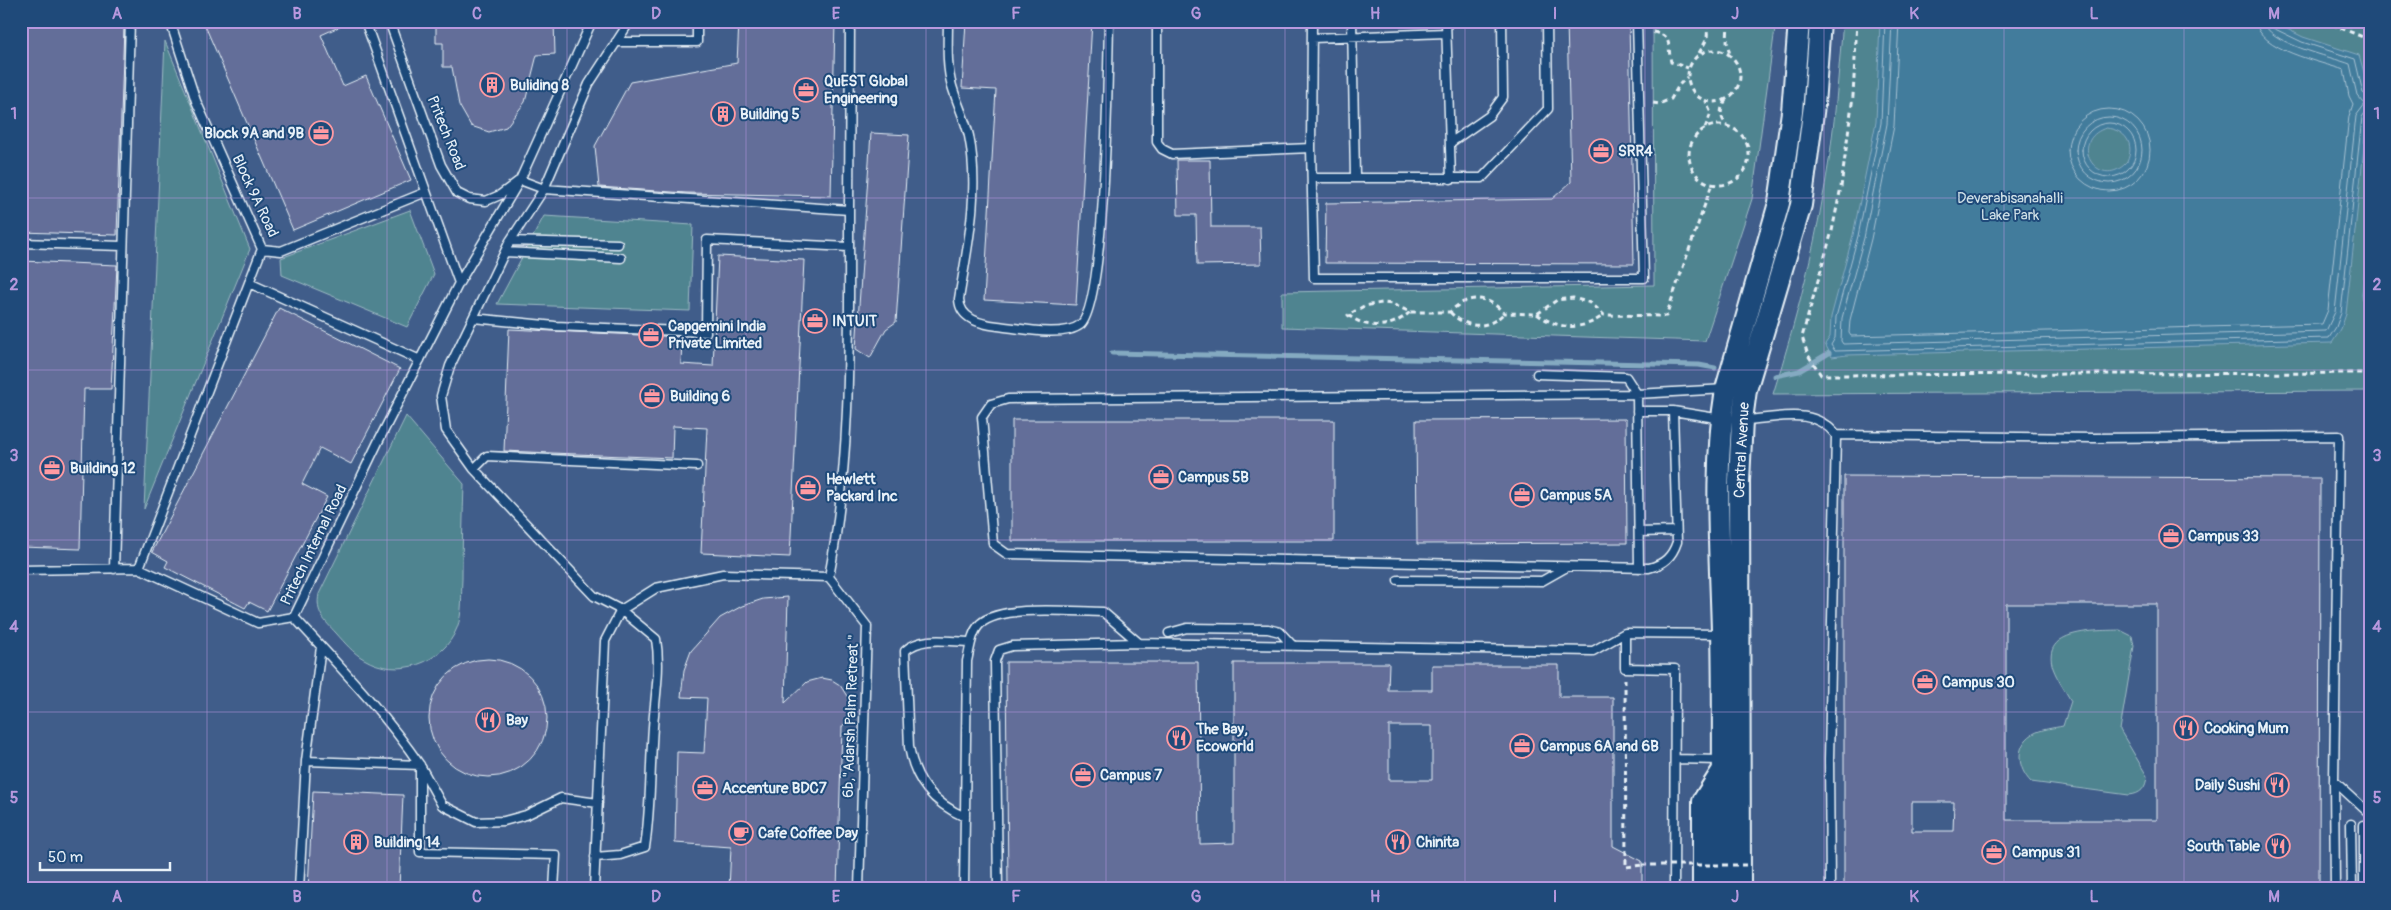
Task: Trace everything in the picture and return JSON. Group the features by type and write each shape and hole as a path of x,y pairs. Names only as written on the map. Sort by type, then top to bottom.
{"street":[{"name":"Central Avenue","path":"1740,889 1739,481 1726,389 1779,203 1792,112 1799,21"},
{"name":"Central Avenue","path":"1723,889 1722,634 1718,482 1731,419 1746,390 1801,205 1814,105 1820,21"},
{"path":"1703,889 1703,802 1723,766"}],"lane":[{"path":"114,569 130,21"},
{"name":"Block 9A Road","path":"170,21 196,101 262,249 281,251 426,192"},
{"path":"365,21 459,283"},
{"name":"Pritech Road","path":"389,21 441,165 457,193 469,199 486,201 500,195 520,180 592,21"},
{"path":"595,857 620,855 645,846 650,812 653,727 659,660 656,639 620,610 594,596 474,469 446,430 441,396 450,366 510,241 544,189 589,84 630,21"},
{"path":"616,42 697,42 697,21"},
{"path":"594,889 605,641 620,610 656,588 723,574 829,577 836,536 848,377 850,21"},
{"path":"948,21 948,64 952,85 969,136 974,179 974,205 959,299 960,310 963,314 986,324 1037,331 1074,328 1087,316 1102,229 1109,21"},
{"path":"1157,21 1157,142 1162,149 1172,154 1311,148"},
{"path":"1312,21 1311,148 1314,278 1644,278 1637,21"},
{"path":"1352,21 1355,177"},
{"path":"1446,21 1450,180"},
{"path":"1450,143 1489,116 1503,97 1502,21"},
{"path":"1312,178 1355,177 1450,180 1482,178 1548,109 1547,21"},
{"path":"1312,38 1446,33"},
{"path":"520,180 544,189 849,210"},
{"name":"Pritech Internal Road","path":"21,570 139,568 258,623 294,618 459,283 520,180"},
{"path":"473,318 554,326 706,332 707,240 849,247"},
{"path":"510,241 618,244"},
{"path":"21,243 123,246"},
{"path":"139,568 262,249"},
{"path":"505,252 621,258"},
{"path":"249,283 420,360"},
{"path":"1537,374 1626,377 1637,394 1639,568"},
{"path":"1673,411 1676,531 1674,549 1665,562 1649,568 1566,568 1007,554 993,544 982,417 991,404 1008,399 1637,394 1726,389"},
{"path":"1637,411 1673,411 1731,419 1802,415 1827,424 1836,435 1829,759 1830,889"},
{"path":"1836,435 2094,438 2339,436 2334,781 2335,889"},
{"path":"474,469 487,456 698,466"},
{"path":"1639,532 1676,531"},
{"path":"1398,580 1542,581 1566,568"},
{"name":"6b,\"Adarsh Palm Retreat \"","path":"829,577 867,626 859,889"},
{"path":"964,889 967,661 973,634 980,624 1012,612 1103,612 1139,643"},
{"path":"294,618 402,738 420,765 442,805 476,822 504,821 526,815 561,798 598,803"},
{"path":"1169,633 1187,628 1268,629 1280,632 1293,646"},
{"path":"1625,633 1625,668 1675,669 1674,889"},
{"path":"998,889 995,662 999,650 1012,646 1139,643 1593,651 1625,633 1722,634"},
{"path":"965,816 942,804 932,796 916,774 911,761 908,747 905,651 918,642 972,642"},
{"path":"299,889 310,717 321,647"},
{"path":"1675,759 1723,766"},
{"path":"306,761 420,765"},
{"path":"420,765 420,852 556,854 554,889"},
{"path":"2334,781 2370,814"},
{"path":"2351,824 2352,889"},
{"path":"2364,825 2364,889"}],"path":[{"path":"1708,21 1707,39 1688,68 1687,77 1693,93 1706,101 1714,102 1728,98"},
{"path":"1728,21 1730,55"},
{"path":"1857,21 1853,96 1848,142 1832,231 1802,337 1815,369 1821,375 1833,377 2370,373"},
{"path":"2324,21 2370,40"},
{"path":"1653,32 1662,35 1669,42 1672,62 1688,68"},
{"path":"1698,54 1714,49 1730,55 1736,61 1740,77 1734,93 1724,102 1721,114 1725,124 1743,137 1749,153 1748,162 1740,176 1725,185 1708,183 1694,173 1690,165 1689,148 1698,134 1708,124 1711,113 1706,101"},
{"path":"1653,103 1659,104 1671,99 1678,85 1687,77"},
{"path":"1704,129 1721,125 1730,127"},
{"path":"1348,314 1363,324 1381,326 1397,322 1410,312"},
{"path":"1450,312 1462,322 1477,326 1492,322 1504,313"},
{"path":"1537,314 1553,324 1571,327 1589,324 1604,315"},
{"path":"1625,668 1626,868 1642,865 1751,865"}],"shaded area":[{"path":"21,21 1843,21 1835,105 1822,201 1801,298 1773,394 2370,391 2370,889 21,889"}],"green space":[{"path":"1653,21 1776,21 1752,199 1705,341 1282,327 1282,292 1654,285"},
{"name":"Deverabisanahalli Lake Park","path":"1843,21 2370,21 2370,391 1773,394 1799,305 1820,215 1836,104"},
{"path":"165,41 250,249 144,509"},
{"path":"410,210 434,274 407,327 282,275 281,258"},
{"path":"544,216 693,225 690,311 497,304"},
{"path":"406,416 464,484 461,604 457,628 441,651 430,659 418,664 390,668 377,665 360,657 353,651 322,616 318,601 319,594"},
{"path":"2120,630 2132,636 2134,646 2120,730 2147,776 2144,787 2140,792 2129,795 2031,782 2023,771 2021,764 2020,758 2023,745 2036,732 2063,726 2071,701 2053,668 2051,655 2055,645 2073,634"}],"water":[{"name":"Deverabisanahalli Lake Park","path":"1880,21 2271,21 2303,37 2359,55 2365,76 2368,111 2346,314 2341,329 2332,343 1847,355 1832,357 1825,344 1830,337 1831,317 1853,235 1876,122","holes":["2106,128 2113,129 2124,135 2130,149 2127,162 2116,170 2106,172 2091,162 2088,153 2088,143 2094,134"]},
{"path":"2370,226 2370,331 2365,330 2362,294"}],"building":[{"path":"21,21 107,21 107,28 124,26 117,235 21,232"},
{"name":"Block 9A and 9B","path":"203,21 352,21 321,35 343,86 366,76 411,180 293,230"},
{"name":"Buliding 8","path":"436,21 554,21 555,54 537,55 525,102 506,127 489,132 471,126 459,105 452,67 443,67 443,43 436,43"},
{"name":"Building 5","path":"739,21 835,21 831,196 686,193 599,187 595,146 630,82 737,63"},
{"path":"966,21 1092,21 1076,305 984,300 996,90 962,88"},
{"name":"SRR4","path":"1567,21 1629,21 1634,264 1325,263 1326,203 1552,199 1571,182"},
{"path":"871,133 909,135 896,322 886,329 870,358 856,349"},
{"path":"1177,160 1210,160 1211,227 1260,227 1261,264 1197,265 1196,215 1178,215"},
{"name":"Building 6","path":"718,256 804,260 790,557 701,553 707,428 673,426 672,458 504,451 509,329 682,337 681,364 713,366"},
{"name":"Building 12","path":"21,261 117,265 111,389 84,389 80,549 21,547"},
{"path":"279,308 400,369 351,464 320,448 302,484 327,497 267,611 249,602 245,608 165,567 168,561 152,552"},
{"name":"Campus 5A","path":"1626,419 1627,543 1417,544 1416,420"},
{"name":"Campus 5B","path":"1012,420 1334,420 1334,541 1012,541"},
{"path":"1844,476 2320,478 2319,889 1844,889","holes":["2006,604 2157,604 2157,820 2006,820","1912,802 1954,802 1953,831 1912,831"]},
{"path":"788,597 785,703 807,682 822,678 832,680 840,685 850,701 848,718 842,727 837,889 729,889 731,847 675,843 677,752 704,753 707,698 681,697 684,670 691,651 720,618 742,606 763,599"},
{"name":"Bay","path":"488,659 511,663 530,676 543,695 547,718 543,741 530,760 511,773 488,777 465,773 446,760 433,741 429,718 433,695 446,676 465,663"},
{"path":"1006,662 1198,662 1200,844 1234,843 1234,663 1389,663 1388,690 1432,690 1432,665 1559,665 1559,697 1613,697 1613,846 1642,861 1642,889 1008,889","holes":["1389,726 1432,726 1432,780 1389,780"]},
{"name":"Building 14","path":"313,791 403,795 399,889 308,889"}],"waterway":[{"path":"1112,353 1699,365 1715,368"},
{"path":"1775,376 1799,371 1829,353"}],"place":[{"name":"Buliding 8","path":"492,85"},
{"name":"QuEST Global Engineering","path":"806,90"},
{"name":"Building 5","path":"723,114"},
{"name":"Block 9A and 9B","path":"321,133"},
{"name":"SRR4","path":"1601,151"},
{"name":"INTUIT","path":"815,321"},
{"name":"Capgemini India Private Limited","path":"651,335"},
{"name":"Building 6","path":"652,396"},
{"name":"Building 12","path":"52,468"},
{"name":"Campus 5B","path":"1161,477"},
{"name":"Hewlett Packard Inc","path":"808,488"},
{"name":"Campus 5A","path":"1522,495"},
{"name":"Campus 33","path":"2171,536"},
{"name":"Campus 30","path":"1925,682"},
{"name":"Bay","path":"488,720"},
{"name":"Cooking Mum","path":"2186,728"},
{"name":"The Bay, Ecoworld","path":"1179,738"},
{"name":"Campus 6A and 6B","path":"1522,746"},
{"name":"Campus 7","path":"1083,775"},
{"name":"Daily Sushi","path":"2277,785"},
{"name":"Accenture BDC7","path":"705,788"},
{"name":"Cafe Coffee Day","path":"741,833"},
{"name":"Building 14","path":"356,842"},
{"name":"Chinita","path":"1398,842"},
{"name":"South Table","path":"2278,846"},
{"name":"Campus 31","path":"1994,852"}]}
